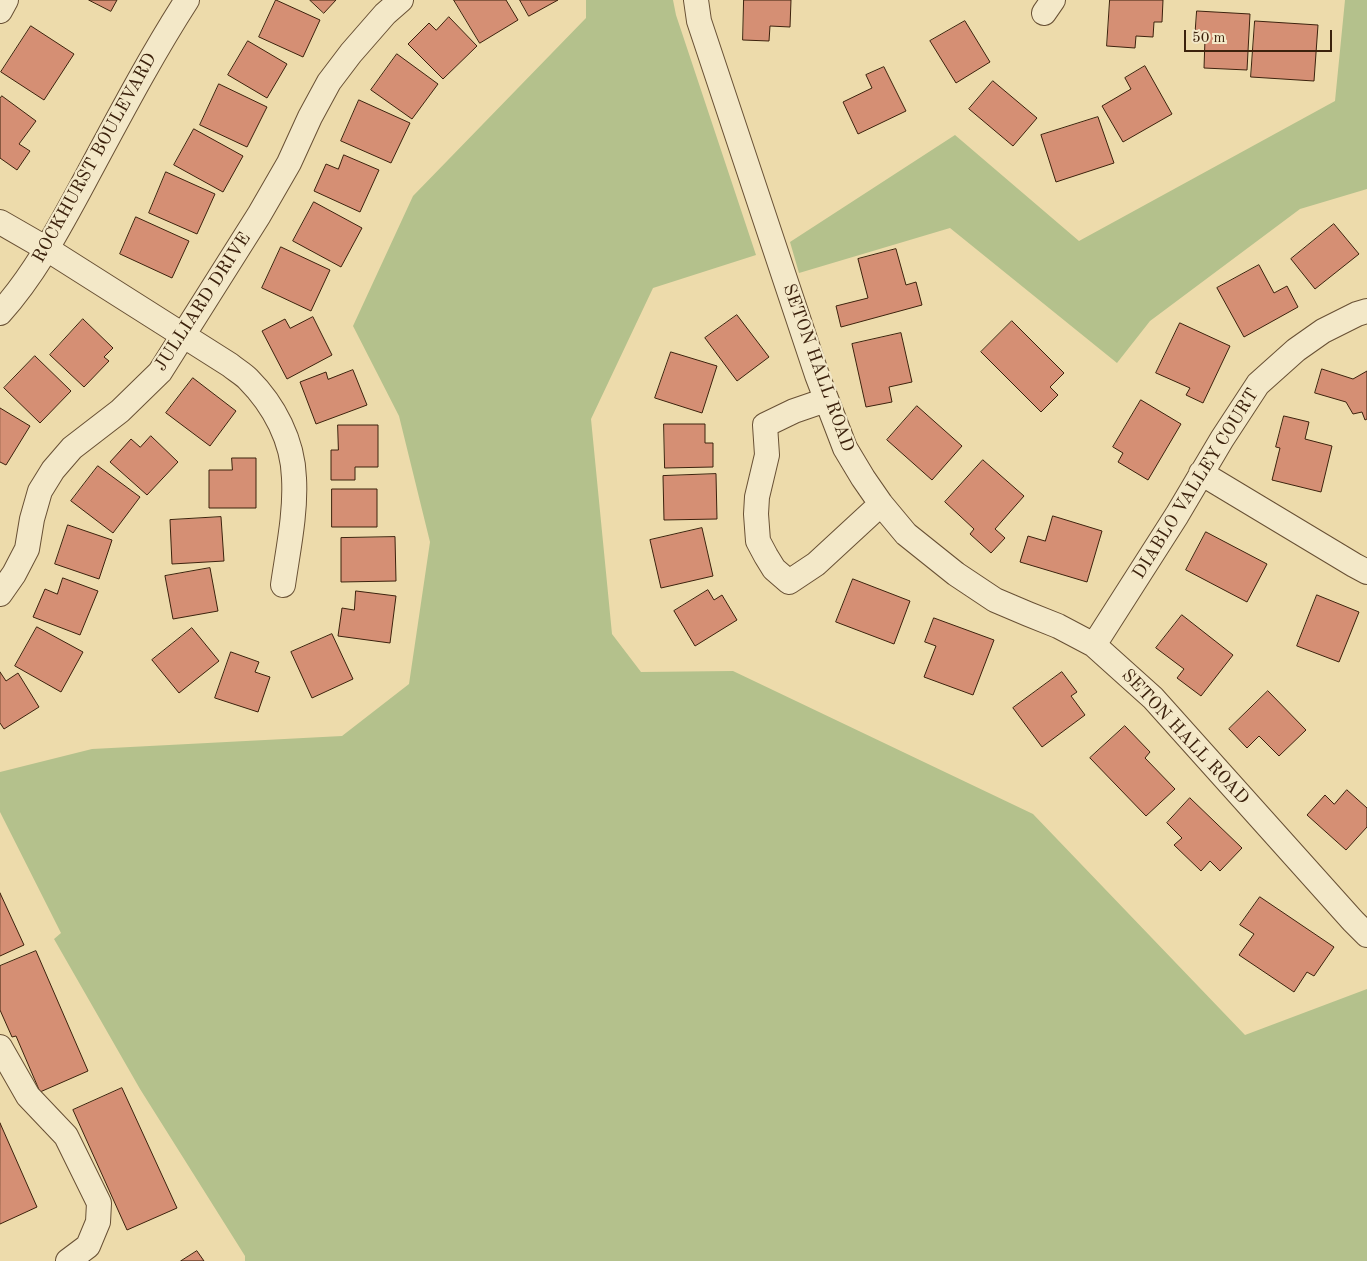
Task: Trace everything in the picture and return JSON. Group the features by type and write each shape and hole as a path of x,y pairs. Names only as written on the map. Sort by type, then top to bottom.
{"street":[{"path":"0,11 6,0"},
{"name":"ROCKHURST BOULEVARD","path":"0,313 11,301 47,250 162,38 187,0"},
{"name":"JULLIARD DRIVE","path":"0,594 14,574 27,549 32,519 40,491 53,470 72,448 120,411 160,372 259,215 289,163 310,117 329,82 385,14 401,0"},
{"name":"SETON HALL ROAD","path":"696,0 699,20 826,400 845,448 881,504 906,534 964,579 995,600 1058,626 1094,644 1153,698 1367,935"},
{"path":"0,222 230,365 248,379 268,402 281,425 289,448 294,477 294,507 283,585"},
{"name":"DIABLO VALLEY COURT","path":"1094,644 1169,528 1230,425 1258,384 1296,350 1323,331 1367,311"},
{"path":"826,400 794,411 765,425 767,455 757,497 756,514 758,540 766,556 774,569 789,582 816,564 881,504"},
{"path":"1201,473 1367,572"},
{"path":"0,1047 28,1096 66,1136 99,1203 98,1222 88,1246 68,1261"}],"green space":[{"path":"586,0 673,0 676,15 756,255 653,288 591,419 612,634 641,672 733,671 1033,814 1245,1035 1367,989 1367,1261 245,1261 245,1256 140,1089 54,939 61,933 0,812 0,772 92,749 342,736 409,684 430,542 399,416 353,326 413,196 586,18"},
{"path":"1345,0 1367,0 1367,189 1300,209 1150,321 1117,363 950,228 799,273 790,242 955,135 1079,241 1335,101"}],"building":[{"path":"89,0 117,0 111,11"},
{"path":"276,0 320,20 303,57 259,37"},
{"path":"310,0 336,0 324,13"},
{"path":"454,0 506,0 518,20 480,43"},
{"path":"520,0 558,0 529,16"},
{"path":"744,0 791,0 790,27 770,26 769,41 743,40"},
{"path":"1110,0 1163,0 1162,22 1154,22 1153,37 1136,36 1135,48 1107,46"},
{"path":"1197,11 1250,14 1247,70 1204,68 1205,39 1195,39"},
{"path":"449,17 477,46 443,79 408,44 429,23 436,30"},
{"path":"965,21 990,62 956,83 930,41"},
{"path":"1255,21 1318,25 1314,81 1251,77"},
{"path":"31,26 74,54 44,100 1,72"},
{"path":"248,41 287,64 267,98 228,75"},
{"path":"397,54 438,84 412,119 371,90"},
{"path":"1145,66 1172,114 1123,142 1102,106 1131,89 1125,78"},
{"path":"884,67 906,111 858,134 843,102 872,88 866,75"},
{"path":"993,81 1037,118 1013,146 969,109"},
{"path":"219,84 267,107 247,147 200,125"},
{"path":"2,96 36,121 19,144 30,151 17,170 0,158 0,99"},
{"path":"359,100 410,123 391,163 341,141"},
{"path":"1098,117 1114,163 1056,182 1041,135"},
{"path":"194,129 243,156 223,192 174,165"},
{"path":"344,155 379,170 360,212 314,191 326,164 338,169"},
{"path":"166,172 215,194 197,234 149,213"},
{"path":"314,202 362,228 341,267 293,241"},
{"path":"136,217 189,241 172,278 120,254"},
{"path":"1334,224 1359,254 1315,289 1291,259"},
{"path":"281,247 330,270 311,311 262,288"},
{"path":"896,249 906,285 916,282 922,305 841,327 836,306 868,298 858,259"},
{"path":"1259,265 1274,293 1287,286 1298,307 1244,337 1217,288"},
{"path":"737,315 769,357 737,381 705,338"},
{"path":"313,317 332,355 287,379 262,331 285,319 290,328"},
{"path":"83,319 113,348 104,357 109,361 84,387 50,355"},
{"path":"1012,321 1064,373 1050,387 1058,395 1041,412 981,352"},
{"path":"1180,323 1230,346 1203,403 1186,395 1190,388 1156,373"},
{"path":"901,333 912,382 889,387 892,402 866,407 852,344"},
{"path":"671,352 717,366 702,413 655,398"},
{"path":"35,356 71,391 40,423 4,388"},
{"path":"1322,369 1353,379 1367,371 1367,419 1365,420 1362,412 1353,414 1346,402 1315,393"},
{"path":"353,370 367,405 316,424 300,382 326,372 328,379"},
{"path":"193,378 236,411 210,446 166,413"},
{"path":"1141,400 1181,424 1148,480 1118,462 1123,453 1113,447"},
{"path":"917,406 962,446 932,480 887,440"},
{"path":"0,408 30,426 6,465 0,462"},
{"path":"1284,416 1309,422 1305,439 1332,446 1321,492 1272,480 1280,448 1276,447"},
{"path":"664,424 705,424 705,443 713,443 713,467 665,468"},
{"path":"338,425 378,425 378,467 355,467 355,480 331,480 331,450 338,450"},
{"path":"151,436 178,462 147,495 110,462 131,439 140,447"},
{"path":"232,458 256,458 256,508 209,508 209,470 232,470"},
{"path":"983,460 1024,496 995,529 1005,538 991,553 970,534 974,529 945,502"},
{"path":"98,466 140,497 113,533 71,501"},
{"path":"716,474 717,519 664,520 663,476"},
{"path":"332,489 377,489 377,527 332,527"},
{"path":"1053,516 1102,531 1087,582 1020,562 1028,536 1045,541"},
{"path":"221,517 224,561 172,564 170,520"},
{"path":"68,525 112,540 99,579 55,564"},
{"path":"702,528 713,576 661,588 650,540"},
{"path":"1206,532 1267,564 1247,602 1186,570"},
{"path":"395,537 396,581 341,582 341,538"},
{"path":"210,568 218,611 173,619 165,576"},
{"path":"63,578 98,591 80,635 33,617 45,589 57,594"},
{"path":"853,579 910,601 894,644 836,622"},
{"path":"708,590 714,600 722,595 737,620 695,646 674,611"},
{"path":"356,591 396,596 390,643 338,636 342,608 354,610"},
{"path":"1317,595 1359,612 1339,662 1297,646"},
{"path":"1182,615 1233,655 1201,696 1177,678 1184,669 1156,648"},
{"path":"934,618 994,640 973,695 924,677 936,646 925,642"},
{"path":"37,627 83,652 61,692 15,666"},
{"path":"192,628 219,661 179,693 152,660"},
{"path":"332,634 353,679 312,698 291,652"},
{"path":"231,652 259,662 255,672 270,677 258,712 215,698"},
{"path":"0,672 6,681 18,673 39,707 4,729 0,723"},
{"path":"1062,672 1077,692 1071,696 1085,715 1042,747 1013,708"},
{"path":"1268,691 1306,730 1279,756 1259,736 1247,748 1229,729"},
{"path":"1125,726 1150,752 1145,758 1175,789 1146,816 1090,758"},
{"path":"1347,790 1367,808 1367,827 1346,850 1307,815 1325,795 1334,804"},
{"path":"1190,798 1242,848 1220,871 1210,861 1201,871 1174,845 1182,838 1167,823"},
{"path":"0,893 24,945 0,956"},
{"path":"1260,897 1334,947 1314,976 1307,972 1294,992 1239,955 1254,934 1240,925"},
{"path":"36,951 88,1071 40,1092 16,1036 12,1037 0,1010 0,966"},
{"path":"122,1088 177,1208 127,1230 73,1110"},
{"path":"0,1123 37,1207 0,1224"},
{"path":"197,1251 204,1261 181,1261"}]}
